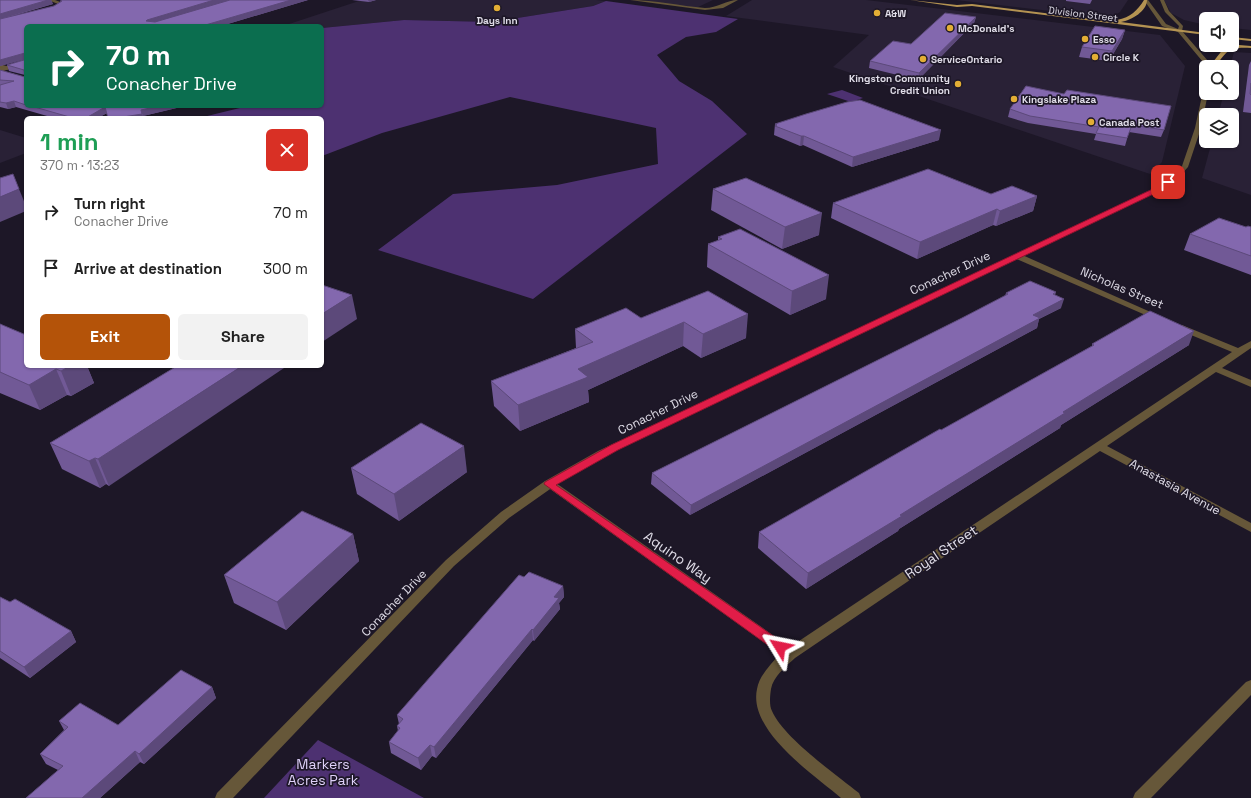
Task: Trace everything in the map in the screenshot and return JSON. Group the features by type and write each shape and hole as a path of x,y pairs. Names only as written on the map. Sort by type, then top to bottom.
{"main road":[{"name":"Division Street","path":"912,0 969,9 1199,38"},
{"path":"1107,22 1128,20 1142,8 1146,0"},
{"name":"Division Street","path":"957,6 972,5 1199,33"},
{"path":"1239,39 1251,40"},
{"path":"1239,43 1251,46"},
{"path":"1217,60 1226,49 1239,46 1251,46"}],"street":[{"path":"46,10 60,5 58,2 50,0"},
{"path":"632,0 705,9 725,6 736,0"},
{"path":"1146,0 1164,25 1180,31"},
{"path":"1162,0 1167,11 1181,26 1180,31 1183,36 1204,60"},
{"path":"0,71 24,63"},
{"path":"0,66 7,68"},
{"path":"0,71 10,74"},
{"name":"Conacher Drive","path":"223,798 450,564 505,515 549,484 602,453 1162,187 1175,178 1185,167 1198,128 1204,100"},
{"name":"Nicholas Street","path":"1017,256 1239,352"},
{"name":"Royal Street","path":"853,798 795,749 775,729 764,709 764,689 773,671 790,654 1251,344"},
{"path":"1215,368 1251,384"},
{"name":"Anastasia Avenue","path":"1099,446 1251,528"},
{"name":"Aquino Way","path":"549,484 790,654"},
{"path":"1141,798 1251,686"}],"shaded area":[{"path":"362,0 606,1 593,6 493,22 404,20 324,28 324,24 289,24"},
{"path":"643,0 713,0 696,8"},
{"name":"Kingslake Plaza","path":"752,0 866,0 1160,35 1185,66 1162,162 1150,174 833,67 869,35 726,16"},
{"path":"956,0 1128,0 1120,12 1110,18"},
{"path":"1164,0 1251,0 1251,30 1239,29 1239,12 1199,12 1199,23 1184,20 1171,13"},
{"path":"1234,52 1251,53 1251,195 1202,178 1210,148 1239,148 1239,108 1220,108 1222,100 1239,100 1239,60 1232,60"},
{"path":"0,130 24,137 24,154 0,163"}],"green space":[{"path":"606,1 738,19 716,32 686,37 657,55 679,81 712,101 747,134 533,299 378,250 453,194 557,185 658,164 656,128 510,97 382,133 324,155 324,116 207,116 240,108 324,108 324,28 404,20 493,22 593,6"},
{"path":"842,90 863,98 851,102 827,94"},
{"name":"Markers Acres Park","path":"318,740 424,798 264,798"}],"building":[{"path":"0,0 48,0 0,14"},
{"path":"61,0 214,0 146,21 155,22 230,0 291,0 209,24 24,24 24,53 0,60 0,19 54,6 62,1"},
{"path":"945,13 976,17 919,73 870,61 893,41 911,44"},
{"path":"1095,26 1125,30 1112,51 1082,47"},
{"path":"24,60 24,70 7,65"},
{"path":"0,70 24,77 24,104 14,101 6,103 0,102 0,85 14,81 0,80"},
{"path":"1026,86 1064,94 1067,90 1171,106 1164,130 1132,125 1127,138 1096,133 1099,127 1030,116 1010,109"},
{"path":"860,100 941,130 853,157 804,136 775,126 777,125 775,124 806,114 847,102"},
{"path":"38,108 103,108 89,116 66,116"},
{"path":"105,108 150,108 141,110 142,114 130,116 107,116"},
{"path":"928,169 991,194 1012,186 1037,196 1000,211 997,209 920,242 833,203"},
{"path":"13,174 19,189 0,197 0,178"},
{"path":"746,178 822,213 785,227 713,189"},
{"path":"1219,218 1246,227 1251,227 1251,256 1190,234"},
{"path":"740,229 829,275 792,291 708,244 722,239 718,237"},
{"path":"1030,281 1056,292 1053,294 1064,299 1033,315 1040,318 691,505 652,473 962,318"},
{"path":"324,286 352,295 324,313"},
{"path":"708,291 748,314 703,334 684,322 578,369 588,377 518,405 491,381 593,342 575,329 626,308 641,318"},
{"path":"1150,311 1194,331 900,515 902,516 808,573 759,532 940,429 941,430 1094,345 1092,344"},
{"path":"0,324 24,334 24,368 66,368 61,371 56,369 29,385 0,372"},
{"path":"174,368 239,368 98,459 95,458 89,461 50,443"},
{"path":"421,423 464,446 394,494 351,468"},
{"path":"302,511 353,534 277,602 224,575"},
{"path":"529,572 563,586 554,597 559,598 533,630 532,629 434,747 430,745 418,758 389,742 400,728 397,726 403,719 397,715 519,575 524,577"},
{"path":"0,597 10,602 15,599 71,631 24,667 0,651"},
{"path":"181,670 212,687 139,754 135,751 82,798 26,798 63,766 40,754 68,727 59,721 80,703 118,725"}],"place":[{"name":"Days Inn","path":"497,8"},
{"name":"A&W","path":"877,13"},
{"name":"McDonald's","path":"950,28"},
{"name":"Esso","path":"1085,39"},
{"name":"Circle K","path":"1095,57"},
{"name":"ServiceOntario","path":"923,59"},
{"name":"Kingston Community Credit Union","path":"958,84"},
{"name":"Kingslake Plaza","path":"1014,99"},
{"name":"Canada Post","path":"1091,122"}],"route":[{"path":"780,647 549,484 614,447 1162,187 1168,182"}]}
